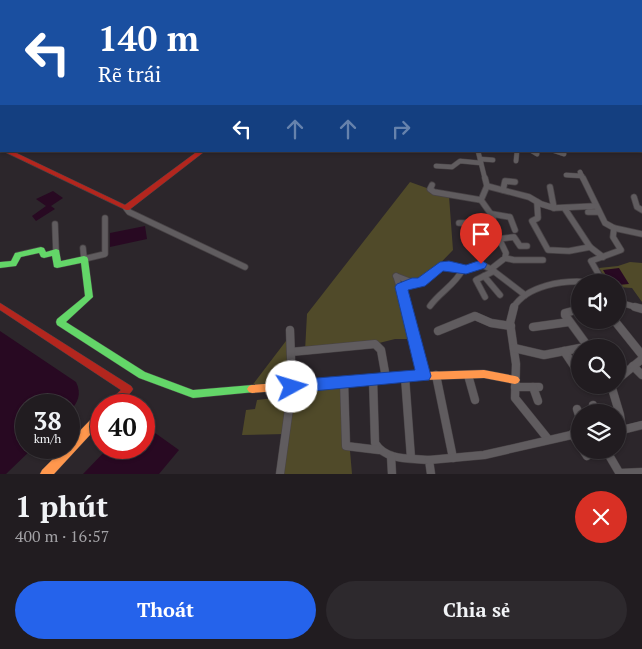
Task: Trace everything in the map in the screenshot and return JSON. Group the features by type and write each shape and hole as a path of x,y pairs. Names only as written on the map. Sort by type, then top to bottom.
{"street":[{"path":"8,152 245,267"},
{"path":"126,208 201,152"},
{"path":"478,152 487,186 481,200"},
{"path":"516,161 518,152"},
{"path":"558,152 564,154"},
{"path":"436,166 452,167 460,161 493,160"},
{"path":"566,176 580,174 605,223 614,228 642,234"},
{"path":"503,190 505,182 516,182"},
{"path":"432,184 430,190 434,192 481,200 492,214 493,223 506,253 505,258 493,270 476,280 485,296"},
{"path":"487,186 529,197 554,208 565,209 579,205 596,206"},
{"path":"550,187 554,208"},
{"path":"634,197 637,206 642,210"},
{"path":"537,202 538,218 532,221 548,250 569,251 590,247"},
{"path":"565,209 590,247 603,257"},
{"path":"588,212 599,212"},
{"path":"492,214 510,217 515,230"},
{"path":"55,224 57,265 105,254 105,218"},
{"path":"459,223 493,223"},
{"path":"598,274 591,263 622,249 613,237 614,228"},
{"path":"499,239 514,238 520,246 527,246"},
{"path":"83,248 89,297 60,322 142,375 193,394 405,376 484,374 515,384 536,387 538,401"},
{"path":"0,265 12,264 18,255 41,250 44,255 56,252"},
{"path":"505,258 514,260 544,260"},
{"path":"401,287 412,283 421,283 440,267 449,266 462,269 481,264 493,270 525,295"},
{"path":"430,306 437,296 458,281 462,269"},
{"path":"412,283 396,276 401,287 424,376"},
{"path":"484,276 500,294"},
{"path":"548,439 515,398 514,348 511,326 514,306 525,295 546,285 571,282"},
{"path":"626,304 642,309"},
{"path":"0,306 128,389 123,394"},
{"path":"571,311 565,313 580,339"},
{"path":"438,331 475,316 491,323 511,326"},
{"path":"532,327 569,322"},
{"path":"621,329 642,357 626,372"},
{"path":"280,474 292,387 290,330"},
{"path":"291,352 375,344 381,350 386,378"},
{"path":"514,348 544,355 571,350"},
{"path":"564,352 571,362"},
{"path":"633,366 642,375"},
{"path":"468,375 475,400"},
{"path":"405,376 412,458"},
{"path":"436,376 452,458"},
{"path":"373,379 375,443 378,450"},
{"path":"344,382 346,446 378,450 391,456 429,460 507,450 571,435"},
{"path":"626,429 642,425"},
{"path":"46,474 90,428"},
{"path":"391,456 392,474"},
{"path":"611,459 620,474 642,472"},
{"path":"429,460 430,474"}],"shaded area":[{"path":"410,182 449,196 453,250 421,283 412,283 401,287 415,339 395,339 375,344 305,351 307,314"},
{"path":"53,191 63,198 51,206 55,209 36,221 32,216 46,206 36,199"},
{"path":"145,226 147,239 110,247 110,233"},
{"path":"630,262 642,263 642,302 632,288 626,288 626,274 603,274 599,268 618,266"},
{"path":"619,268 623,274 605,274 603,270"},
{"path":"0,331 76,382 79,394 15,394 15,459 22,459 6,474 0,474"},
{"path":"289,337 292,386 344,381 352,474 280,474 285,434 242,435 246,410 255,409 257,400 291,396 292,387 248,391"},
{"path":"155,433 179,450 159,474 83,474 97,459 155,459"}],"traffic: fast":[{"path":"0,265 13,264 18,255 41,250 44,255 56,252 57,265 84,259 89,297 60,322 142,375 193,394 252,389"}],"traffic: slow":[{"path":"252,389 424,376 484,374 515,380"},
{"path":"46,474 90,428"}],"traffic: jam":[{"path":"8,152 126,208 201,152"},
{"path":"0,306 128,389 123,394"}],"route":[{"path":"292,387 424,376 401,287 412,283 421,283 436,268 449,266 466,269 481,264"}]}
